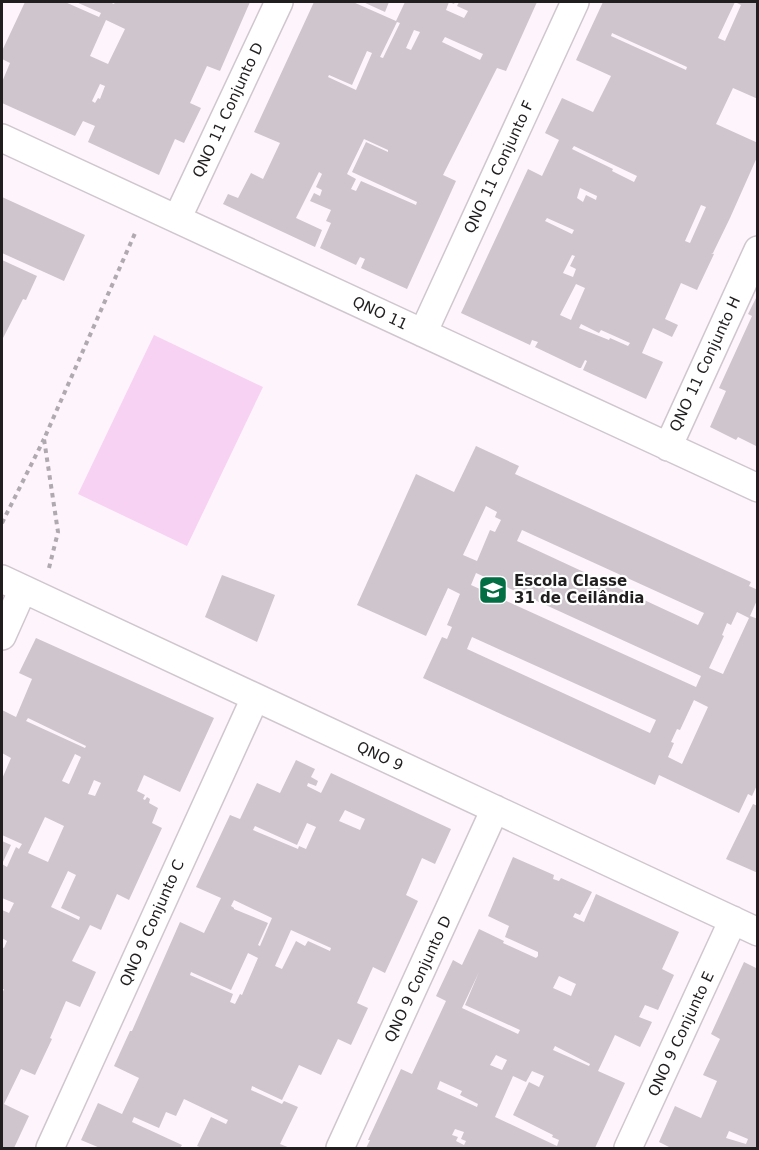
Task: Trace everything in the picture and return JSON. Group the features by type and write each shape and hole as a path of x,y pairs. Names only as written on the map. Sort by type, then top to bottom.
{"street":[{"name":"QNO 11 Conjunto D","path":"177,219 279,2"},
{"name":"QNO 11 Conjunto F","path":"423,333 574,2"},
{"name":"QNO 11","path":"2,138 758,488"},
{"name":"QNO 11 Conjunto H","path":"668,447 758,250"},
{"path":"2,636 22,589"},
{"name":"QNO 9","path":"22,589 758,932"},
{"name":"QNO 9 Conjunto C","path":"50,1149 255,698"},
{"name":"QNO 9 Conjunto D","path":"340,1149 495,810"},
{"name":"QNO 9 Conjunto E","path":"628,1149 733,920"}],"path":[{"path":"2,523 44,439 147,206"},
{"path":"22,589 58,532 44,439"}],"shaded area":[{"path":"154,335 263,387 187,546 78,494"}],"building":[{"path":"25,2 65,2 99,17 101,13 76,2 114,4 115,2 250,2 220,71 207,66 190,103 201,108 184,143 175,139 159,175 88,142 95,126 83,121 75,136 2,103 2,82 10,63 2,59 2,51","holes":["106,20 125,29 108,64 90,56","100,84 105,86 100,99 98,98 95,103 92,101"]},
{"path":"314,2 353,2 396,21 405,2 449,2 446,10 464,18 468,11 457,6 459,2 537,2 506,71 497,68 443,175 456,181 407,289 361,268 365,259 360,257 356,265 320,248 331,223 326,221 331,210 310,201 314,193 320,196 322,190 316,187 322,174 319,172 296,218 322,230 315,247 223,204 228,194 238,198 251,173 263,179 280,143 254,132","holes":["397,22 400,23 383,58 380,57","414,30 420,32 411,50 406,48","445,37 483,54 480,60 442,42","367,51 372,53 356,90 328,77 329,75 352,85","364,139 388,152 366,142 352,172 417,202 416,205 361,181 356,191 351,189 356,179 347,174"]},
{"path":"363,2 389,2 385,12"},
{"path":"603,2 735,2 758,2 758,99 733,88 716,124 758,143 758,155 730,218 711,253 714,254 697,290 681,283 665,319 678,325 672,337 653,328 642,353 663,362 646,399 583,370 587,361 585,360 579,368 535,347 538,342 532,340 530,345 461,313 528,169 542,176 559,140 545,133 562,98 593,112 611,76 576,60","holes":["735,2 741,5 725,41 718,38","612,33 687,67 686,70 611,36","574,146 637,176 634,182 612,171 613,169 572,149","580,188 597,196 596,200 586,195 583,202 577,198","701,205 706,207 690,243 685,241","547,218 574,230 572,234 545,221","572,255 575,256 570,266 576,269 573,277 563,273","576,284 585,288 571,320 560,315","581,324 599,333 601,330 630,343 628,346 610,338 609,340 579,328"]},
{"path":"2,197 85,235 64,281 2,253"},
{"path":"2,260 37,276 26,300 23,299 2,340"},
{"path":"758,294 758,447 738,437 736,440 710,427 726,391 719,388 752,316 748,314"},
{"path":"476,446 519,466 515,474 751,582 749,586 758,590 758,598 750,616 758,619 758,783 752,796 748,794 739,813 659,775 655,785 423,678 442,637 447,639 452,627 447,625 460,594 448,588 426,636 357,605 416,474 454,492","holes":["486,506 497,512 495,517 501,520 495,532 490,530 477,561 463,555","522,530 704,613 698,625 517,541","476,573 701,676 696,687 471,585","737,612 749,618 723,674 709,668 724,636 722,635 727,623 731,625","472,637 656,720 650,733 467,649","694,700 708,707 682,764 668,757 677,729 680,730"]},
{"path":"222,575 275,595 257,642 205,617"},
{"path":"36,638 214,718 180,792 144,775 137,791 145,795 143,799 147,797 150,799 149,803 158,808 152,823 162,828 129,900 117,894 101,930 90,925 72,961 96,972 80,1007 66,1001 35,1075 21,1069 4,1104 29,1116 14,1148 2,1147 2,994 4,989 2,989 2,947 4,948 7,941 2,938 2,910 9,913 14,903 2,898 2,864 7,867 16,847 19,849 22,844 2,835 2,779 11,758 2,753 2,710 16,717 32,679 19,673","holes":["28,718 86,746 85,748 26,721","75,754 81,757 69,784 62,781","94,780 101,783 95,796 88,794","45,817 64,826 48,862 28,853","68,871 76,875 61,908 80,917 79,920 51,907"]},
{"path":"296,760 315,769 311,777 318,781 316,786 308,783 307,786 321,793 331,773 451,829 435,864 422,858 406,895 418,901 385,973 373,967 357,1003 368,1008 351,1045 338,1039 321,1075 299,1065 282,1100 252,1086 251,1090 282,1104 284,1101 298,1107 280,1144 290,1148 202,1148 197,1146 211,1117 226,1124 228,1120 184,1099 176,1116 166,1112 159,1128 134,1117 132,1122 182,1145 180,1148 100,1148 81,1140 98,1103 122,1114 139,1078 114,1066 180,922 204,933 221,898 196,887 230,815 240,819 257,783 280,793","holes":["345,810 365,819 360,830 339,821","307,823 316,827 306,849 299,846 298,849 253,830 255,826 297,845","234,900 272,918 260,946 258,945 268,923 231,906","291,930 331,948 330,951 308,941 305,946 296,941 282,969 275,966","248,953 258,958 242,995 240,994 235,1004 230,1002 233,994 190,975 191,972 231,990"]},
{"path":"753,804 758,806 758,873 726,859"},
{"path":"2,841 11,845 2,864"},
{"path":"513,857 554,875 553,879 559,881 561,878 592,892 580,915 575,913 573,917 584,922 596,894 679,932 662,969 674,975 658,1010 645,1005 639,1017 652,1022 640,1047 615,1035 598,1071 625,1083 595,1148 366,1148 401,1069 412,1074 446,1001 436,996 453,960 462,965 479,929 504,941 503,943 536,958 538,956 538,952 505,937 509,926 488,916","holes":["479,972 465,1005 520,1030 518,1034 462,1008","559,976 576,984 571,996 553,988","555,1046 590,1064 589,1066 553,1050","496,1055 507,1060 502,1070 490,1065","532,1071 544,1076 539,1087 529,1082 513,1115 553,1135 552,1137 559,1140 557,1146 495,1117 513,1076 526,1082","440,1081 462,1091 460,1095 478,1104 477,1107 437,1089","455,1129 464,1132 461,1139 466,1141 464,1145 456,1141 458,1137 452,1135"]},
{"path":"744,962 758,969 758,1148 668,1148 659,1142 675,1106 701,1118 717,1081 703,1075 720,1039 711,1034","holes":["729,1131 748,1139 746,1144 726,1138"]}],"place":[{"name":"Escola Classe 31 de Ceilândia","path":"493,590"}]}
